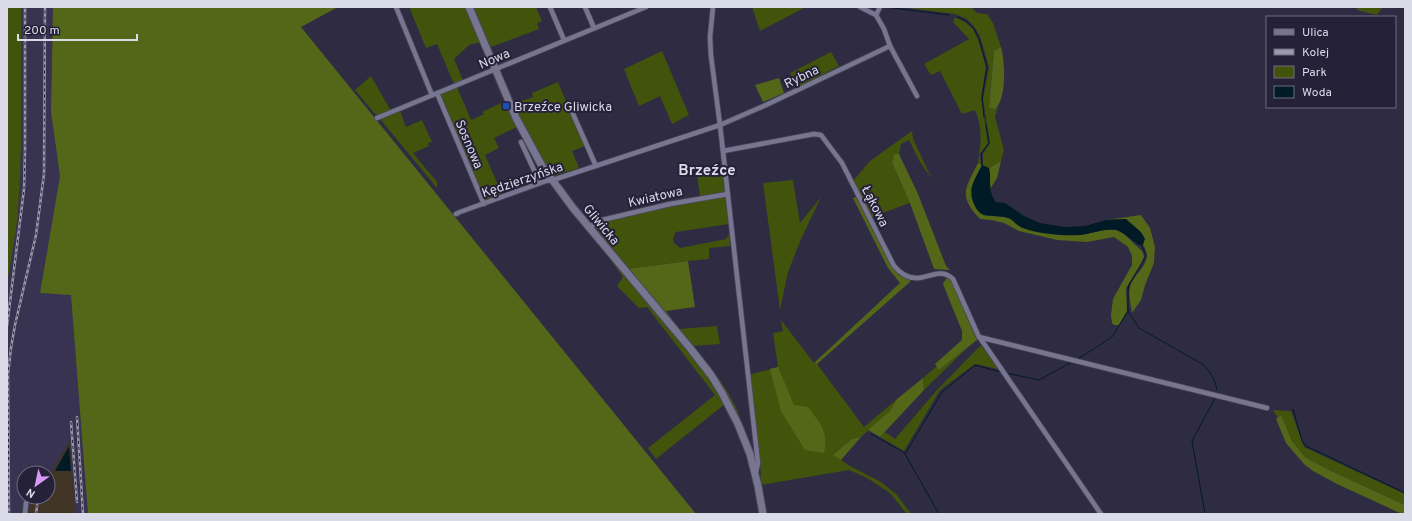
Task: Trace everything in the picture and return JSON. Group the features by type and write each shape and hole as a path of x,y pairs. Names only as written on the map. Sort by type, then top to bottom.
{"main road":[{"name":"Gliwicka","path":"469,7 524,135 551,180 707,370 728,403 744,439 756,473 763,514"}],"street":[{"path":"396,7 435,94"},
{"path":"550,7 564,40"},
{"path":"585,7 594,28"},
{"name":"Nowa","path":"377,118 646,7"},
{"name":"Gliwicka","path":"713,7 710,37 711,56 758,463 756,473"},
{"path":"860,7 876,15 884,29 890,46 917,96"},
{"path":"876,15 880,7"},
{"name":"Rybna","path":"720,125 766,105 890,46"},
{"name":"Sosnowa","path":"435,94 484,204"},
{"path":"573,114 596,166"},
{"name":"Kędzierzyńska","path":"456,214 540,183 720,125"},
{"name":"Łąkowa","path":"723,151 814,134 821,135 842,163 894,266 899,272 916,278 939,273 948,274 953,279 978,336"},
{"path":"521,142 540,183"},
{"name":"Kwiatowa","path":"589,227 602,220 676,202 728,194"},
{"path":"978,336 1267,408"},
{"path":"978,336 1101,514"},
{"path":"744,439 755,436"}],"shaded area":[{"path":"7,7 53,7 51,112 60,176 40,293 71,294 82,410 88,514 7,514"},
{"path":"70,441 75,514 28,514 31,505 56,505 55,465"}],"green space":[{"path":"7,7 21,7 21,160 16,230 7,286"},
{"path":"53,7 338,7 301,27 696,514 88,514 71,295 40,293 60,176 51,112"},
{"path":"409,7 466,7 481,42 469,45 454,59 463,80 454,84 437,44 426,48"},
{"path":"472,7 536,7 542,21 537,23 539,29 491,47"},
{"path":"752,7 806,7 760,31"},
{"path":"900,7 971,7 977,13 987,14 993,23 1001,47 994,51 989,108 995,109 998,106 995,117 1004,150 1001,161 989,168 983,166 983,154 990,143 983,99 989,67 980,36 974,26 967,19 955,14"},
{"path":"1357,7 1383,7 1377,15 1357,10"},
{"path":"955,17 965,22 973,29 978,39 986,67 981,97 988,143 980,154 981,164 978,163 980,130 978,117 975,110 962,114 940,71 931,75 924,64 969,39 953,22"},
{"path":"1001,47 1004,80 1002,97 995,109 989,108 994,51"},
{"path":"662,51 689,115 672,124 660,96 639,106 624,69"},
{"path":"831,52 839,66 797,88 790,73"},
{"path":"371,76 391,111 380,115 375,114 355,90"},
{"path":"779,78 784,93 763,102 755,85"},
{"path":"558,82 585,146 572,151 579,168 554,176 536,151 513,104 533,97 532,93"},
{"path":"457,87 471,120 484,114 482,112 505,101 517,127 494,138 499,148 485,155 502,194 485,200 439,94"},
{"path":"400,111 406,127 422,120 432,142 428,143 429,146 413,153 437,182 437,188 380,119"},
{"path":"912,131 913,139 932,179 920,162 909,140 901,144 899,154 894,154 892,163 910,203 871,217 853,181 870,161"},
{"path":"894,154 899,154 918,194 946,266 950,270 934,269 910,203 892,163"},
{"path":"1001,161 997,178 990,189 989,168"},
{"path":"978,163 982,165 971,189 983,215 1010,218 1023,228 1060,235 1080,235 1105,230 1117,230 1124,234 1142,251 1144,256 1142,262 1126,288 1127,311 1119,325 1114,325 1112,323 1111,315 1113,299 1132,265 1132,256 1128,247 1114,237 1087,242 1057,240 1019,231 1004,223 980,219 973,211 966,198 967,186"},
{"path":"723,173 726,192 700,196 697,175"},
{"path":"793,180 800,223 821,197 801,239 788,272 780,310 763,183"},
{"path":"726,196 729,224 676,232 673,238 674,243 680,248 726,239 729,234 730,246 709,248 709,259 627,269 593,227 606,220 620,216 697,200"},
{"path":"856,197 891,266 899,275 911,281 817,364 814,363 900,283 888,268 853,198"},
{"path":"1141,215 1150,228 1155,247 1154,263 1141,300 1132,313 1129,290 1132,281 1143,266 1147,256 1143,245 1144,243 1126,219 1106,220"},
{"path":"596,240 621,268 713,382 725,404 656,459 648,448 715,395 647,307 639,308 617,286 623,277"},
{"path":"688,261 695,307 666,311 679,329 627,269"},
{"path":"947,277 951,280 977,340 939,370 935,364 962,340 962,331 943,284"},
{"path":"781,320 814,363 817,364 864,427 897,399 890,411 861,437 852,439 834,455 850,466 881,482 897,495 911,514 907,514 890,493 867,478 849,470 761,485 760,459 749,375 778,367 773,333 783,331"},
{"path":"717,326 720,344 693,346 716,374 724,386 737,410 743,430 727,395 704,360 679,329"},
{"path":"981,345 998,369 975,364 940,390 904,451 880,437 885,432 895,439 937,390"},
{"path":"967,348 924,390 923,378 937,366 939,370"},
{"path":"778,367 794,405 808,407 822,428 825,439 824,453 805,450 781,411 770,369"},
{"path":"923,378 924,390 880,437 868,430 890,411 897,399"},
{"path":"1273,410 1291,411 1304,447 1405,494 1405,505 1329,470 1305,457 1292,441 1281,415 1278,418"},
{"path":"1281,415 1292,441 1305,457 1329,470 1405,505 1405,514 1402,514 1337,484 1313,471 1304,464 1286,443 1276,419"},
{"path":"861,437 841,460 833,455 852,439"}],"water":[{"path":"982,165 989,168 991,189 993,198 996,202 1005,203 1024,216 1040,223 1065,227 1085,226 1106,220 1126,219 1141,232 1145,239 1142,246 1135,243 1120,231 1116,230 1107,230 1080,235 1051,234 1023,228 1005,217 987,216 982,214 976,208 971,194 973,184"},
{"path":"69,446 71,471 56,471"}],"waterway":[{"path":"885,7 949,15"},
{"path":"957,17 966,21 974,29 979,39 987,67 982,98 984,117"},
{"path":"982,165 981,154 989,143 986,125"},
{"path":"1142,246 1146,256 1129,285 1128,311 1139,328 1204,365 1209,371 1217,390"},
{"path":"1078,359 1112,337 1128,311"},
{"path":"1006,373 1039,380 1072,362"},
{"path":"939,514 905,454 942,392 975,365 1001,372"},
{"path":"1205,514 1192,441 1215,398"},
{"path":"1293,409 1302,441 1306,446 1405,493"},
{"path":"871,434 905,453"}],"railway":[{"path":"7,326 24,189 25,7"},
{"path":"9,514 8,374 15,325 36,235 44,174 45,7"},
{"path":"77,417 83,514"},
{"path":"71,422 77,502"},
{"path":"36,514 37,505"}],"place":[{"name":"Brzeźce Gliwicka","path":"506,106"}],"district":[{"name":"Brzeźce","path":"707,170"}]}
